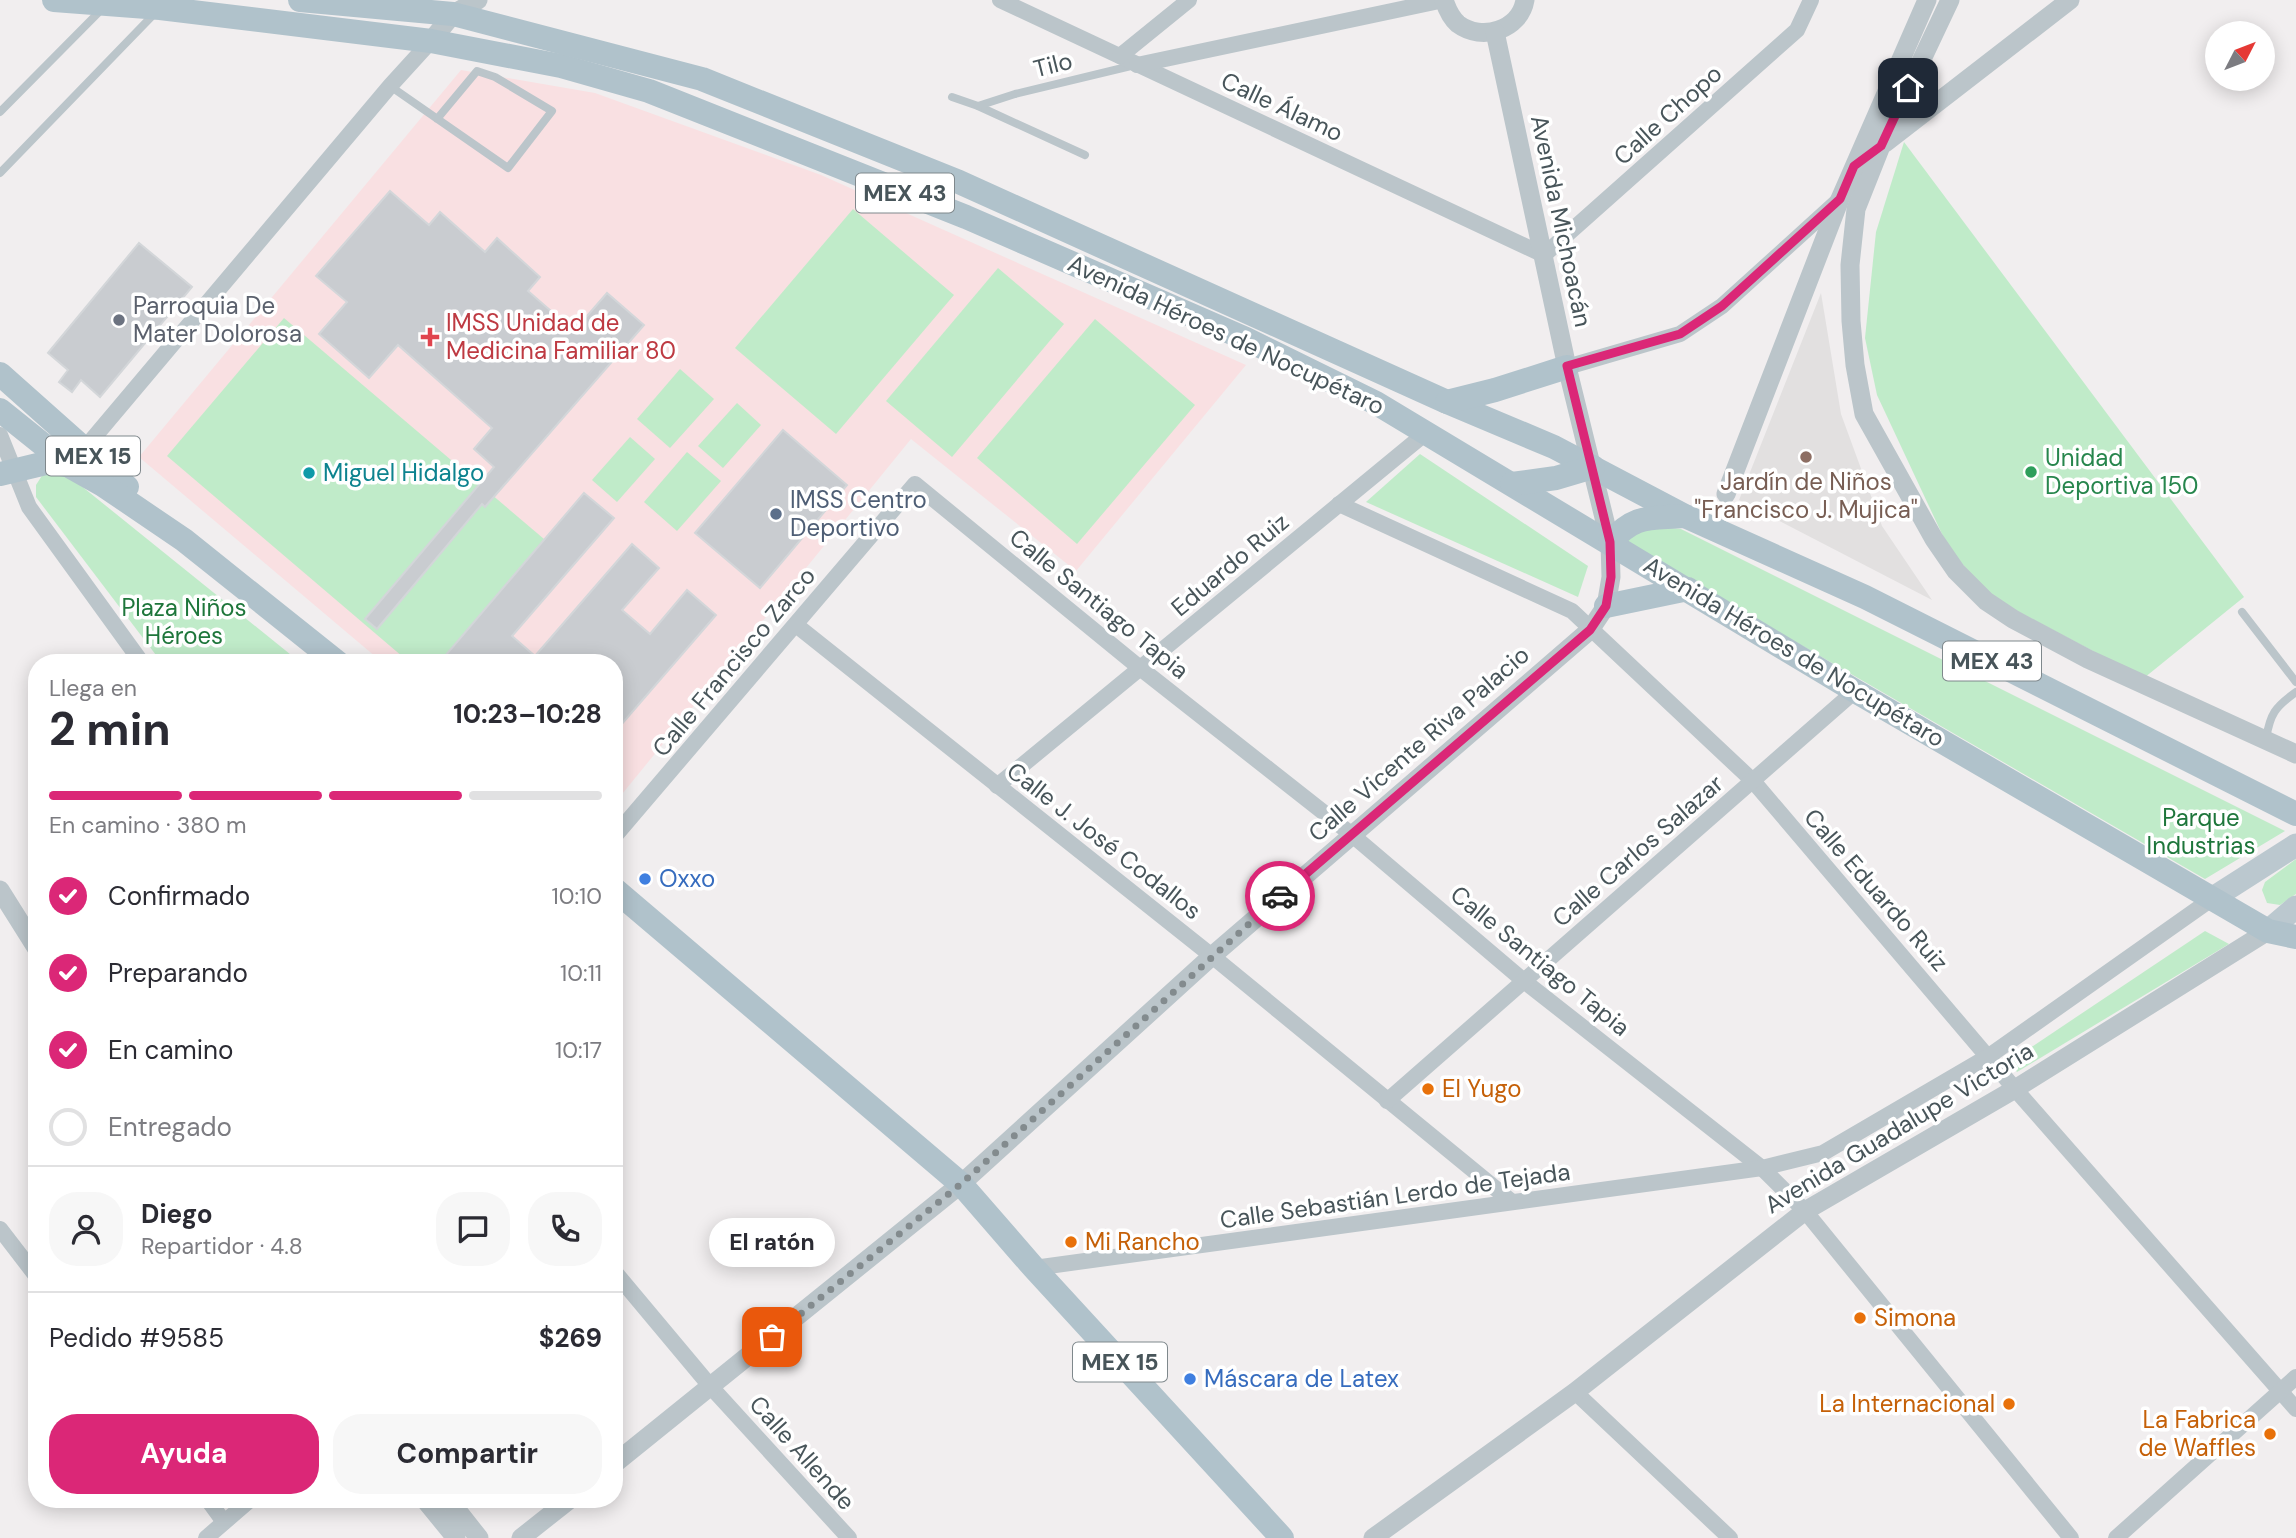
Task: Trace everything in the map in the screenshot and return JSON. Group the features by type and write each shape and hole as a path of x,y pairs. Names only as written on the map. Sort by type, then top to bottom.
{"main road":[{"name":"Avenida Héroes de Nocupétaro","path":"54,0 160,8 431,41 561,66 649,91 966,217 1246,339 1376,403 1855,691 2268,931 2296,937"},
{"name":"Avenida Héroes de Nocupétaro","path":"300,0 453,14 702,79 959,182 1447,402 1554,447 1685,516 1865,597 2296,814"},
{"path":"1447,402 1567,366"},
{"name":"MEX 15","path":"0,374 103,485 184,540 327,654"},
{"name":"MEX 15","path":"0,411 78,457"},
{"path":"7,472 78,457"},
{"path":"1512,484 1556,478 1593,467"},
{"path":"1610,542 1624,526 1637,520 1685,516"},
{"path":"1606,606 1688,589"},
{"name":"Avenida Guadalupe Victoria","path":"2213,898 2296,845"},
{"name":"MEX 15","path":"623,897 961,1184 1034,1268 1282,1538"},
{"name":"Avenida Guadalupe Victoria","path":"2268,931 2296,907"}],"street":[{"path":"78,457 453,14 478,0"},
{"name":"Calle Álamo","path":"1000,0 1544,256"},
{"path":"1120,56 1189,0"},
{"path":"1137,65 1444,0 1457,23 1469,30 1495,32 1507,27 1517,18 1525,0"},
{"name":"Calle Chopo","path":"1544,256 1797,30 1811,0"},
{"path":"1726,494 1840,199 1927,0"},
{"path":"1950,0 1881,146 1856,209 1850,265 1851,320 1855,365 1864,414 1934,539 1956,571 1986,601 2013,619 2088,659 2296,754"},
{"path":"1854,166 2070,0"},
{"name":"Avenida Michoacán","path":"1495,32 1567,366 1610,542"},
{"path":"1567,366 1680,334 1722,306 1840,199"},
{"name":"Eduardo Ruiz","path":"997,786 1427,432"},
{"path":"0,435 7,472 29,507 135,654"},
{"name":"Calle Francisco Zarco","path":"623,827 915,484"},
{"name":"Calle Santiago Tapia","path":"915,484 1140,668 1351,834 1524,981 1762,1168 1805,1211 2071,1538"},
{"name":"Calle Eduardo Ruiz","path":"1339,504 1572,611 1753,781 2015,1088 2296,1409"},
{"name":"Calle Vicente Riva Palacio","path":"623,1457 961,1184 1212,956 1590,630 1606,606 1611,577 1610,542"},
{"name":"Calle J. José Codallos","path":"796,625 1212,956 1512,1202"},
{"name":"Calle Carlos Salazar","path":"1387,1101 1855,691"},
{"path":"0,890 28,930"},
{"name":"Avenida Guadalupe Victoria","path":"1762,1168 1823,1153 1990,1056 2213,898"},
{"name":"Avenida Guadalupe Victoria","path":"1373,1538 1575,1392 1805,1211 2015,1088 2268,931"},
{"name":"Calle Sebastián Lerdo de Tejada","path":"1034,1268 1762,1168"},
{"path":"0,1229 28,1265"},
{"name":"Calle Allende","path":"623,1282 711,1387 849,1538"},
{"path":"2116,1538 2296,1377"},
{"path":"1575,1392 1730,1538"},
{"path":"214,1508 225,1522"},
{"path":"206,1538 241,1508"},
{"path":"432,1508 456,1538"},
{"path":"455,1508 479,1538"},
{"path":"521,1538 559,1508"}],"lane":[{"path":"0,112 107,4"},
{"path":"0,173 160,8"},
{"name":"Tilo","path":"978,106 1015,94 1137,65"},
{"path":"390,86 508,169 552,110 495,77 477,71 437,118"},
{"path":"952,97 978,106 1085,155"},
{"path":"2242,612 2296,682"},
{"path":"2266,739 2271,715 2296,692"}],"shaded area":[{"path":"461,70 595,93 821,175 1246,365 1076,571 911,439 623,793 623,654 372,654 139,457"},
{"name":"Jardín de Niños \"Francisco J. Mujica\"","path":"1821,293 1841,414 1882,526 1932,600 1739,500"}],"green space":[{"name":"Unidad Deportiva 150","path":"1904,142 2244,597 2144,678 1992,598 1949,549 1877,395 1865,338 1876,232"},
{"path":"853,209 954,295 836,434 735,348"},
{"path":"998,268 1064,324 952,457 886,401"},
{"path":"284,318 544,539 447,654 399,654 167,456"},
{"path":"1095,319 1195,405 1077,544 977,458"},
{"path":"680,369 714,399 670,448 637,419"},
{"path":"737,403 761,425 723,468 698,446"},
{"path":"630,437 655,459 617,502 592,480"},
{"path":"687,452 721,481 677,531 644,502"},
{"path":"1420,454 1588,566 1578,597 1366,502"},
{"name":"Plaza Niños Héroes","path":"64,472 290,654 155,654 36,497 36,485 43,474"},
{"name":"Parque Industrias","path":"1643,525 1681,529 2285,831 2205,879 1625,543"},
{"path":"2296,859 2296,894 2280,905 2267,903 2262,890 2265,882"},
{"path":"2205,931 2229,944 2017,1072 2009,1062"}],"building":[{"name":"IMSS Unidad de Medicina Familiar 80","path":"390,191 429,225 440,212 485,252 497,238 540,277 528,291 574,331 607,293 644,325 485,507 482,504 377,629 365,619 494,467 474,449 492,428 398,345 369,378 319,334 347,302 316,276"},
{"name":"Parroquia De Mater Dolorosa","path":"139,243 192,287 100,397 81,380 72,392 59,382 68,370 48,353"},
{"path":"783,430 847,485 760,588 695,533"},
{"path":"584,493 614,518 512,636 533,654 447,654"},
{"path":"632,544 659,568 622,610 650,634 687,590 716,615 623,723 623,654 537,654"}],"way so far":[{"path":"772,1337 961,1184 1280,896"}],"place":[{"name":"Parroquia De Mater Dolorosa","path":"119,320"},
{"name":"IMSS Unidad de Medicina Familiar 80","path":"430,337"},
{"name":"Jardín de Niños \"Francisco J. Mujica\"","path":"1806,457"},
{"name":"Unidad Deportiva 150","path":"2031,472"},
{"name":"Miguel Hidalgo","path":"309,473"},
{"name":"IMSS Centro Deportivo","path":"776,514"},
{"name":"Oxxo","path":"645,879"},
{"name":"El Yugo","path":"1428,1089"},
{"name":"Mi Rancho","path":"1071,1242"},
{"name":"Simona","path":"1860,1318"},
{"name":"El ratón","path":"772,1337"},
{"name":"Máscara de Latex","path":"1190,1379"},
{"name":"La Internacional","path":"2009,1404"},
{"name":"La Fabrica de Waffles","path":"2270,1434"}],"route":[{"path":"1280,896 1590,630 1606,606 1611,577 1610,542 1567,366 1680,334 1722,306 1840,199 1854,166 1881,146 1908,88"}]}
